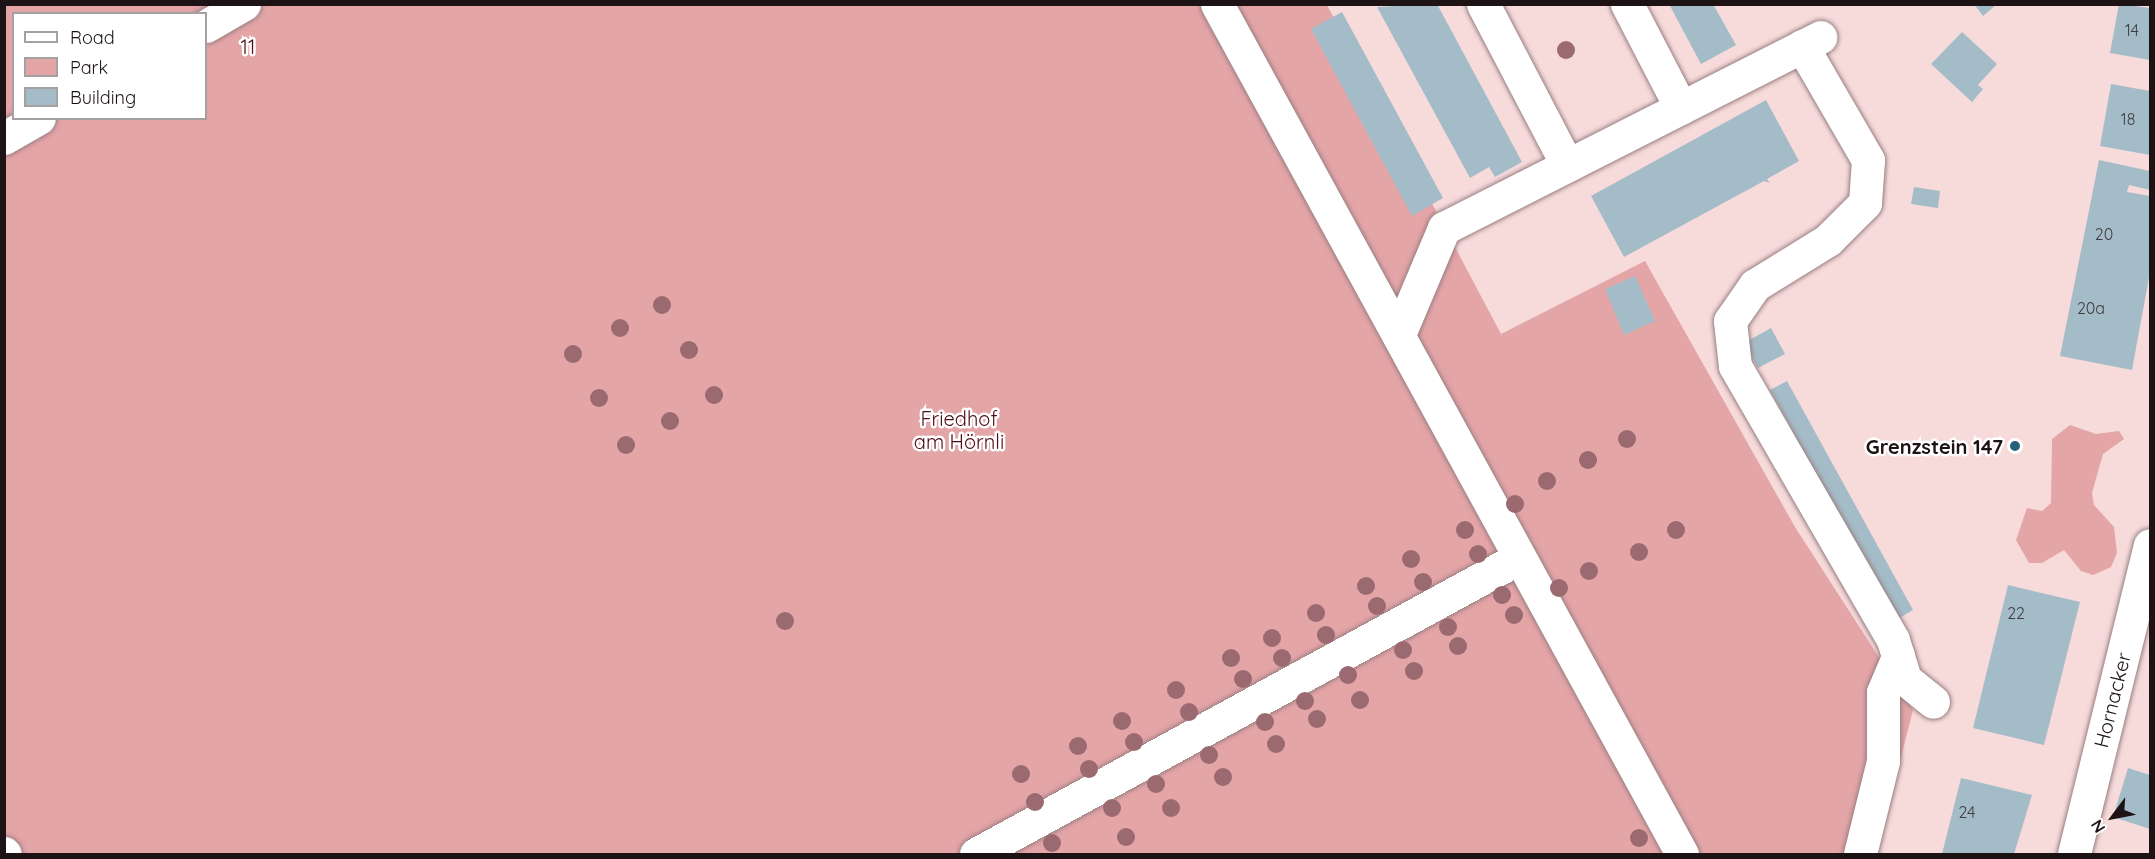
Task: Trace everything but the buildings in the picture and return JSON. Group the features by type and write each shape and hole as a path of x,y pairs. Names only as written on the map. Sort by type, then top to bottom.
{"street":[{"path":"207,25 244,4"},
{"path":"1217,4 1400,332 1519,558 1682,855"},
{"path":"1483,4 1568,165"},
{"path":"1627,4 1680,108"},
{"path":"1400,332 1444,228 1811,41 1868,160 1865,203 1828,240 1755,285 1730,321 1735,366 1898,656 1905,679 1933,702"},
{"path":"4,138 36,120"},
{"name":"Hornacker","path":"2074,855 2151,545"},
{"path":"976,855 1519,558"},
{"path":"1860,855 1883,761 1883,692 1898,656"}],"green space":[{"name":"Friedhof am Hörnli","path":"4,5 1327,5 1501,334 1645,261 1795,527 1913,710 1876,854 5,854"},
{"path":"2070,425 2096,434 2119,431 2124,439 2103,454 2092,493 2094,505 2114,527 2117,553 2111,567 2093,575 2081,571 2064,550 2042,563 2029,563 2016,540 2027,508 2042,511 2051,503 2052,439"}],"place":[{"name":"Grenzstein 147","path":"2015,446"}],"park label":[{"name":"11","path":"248,46"}]}
